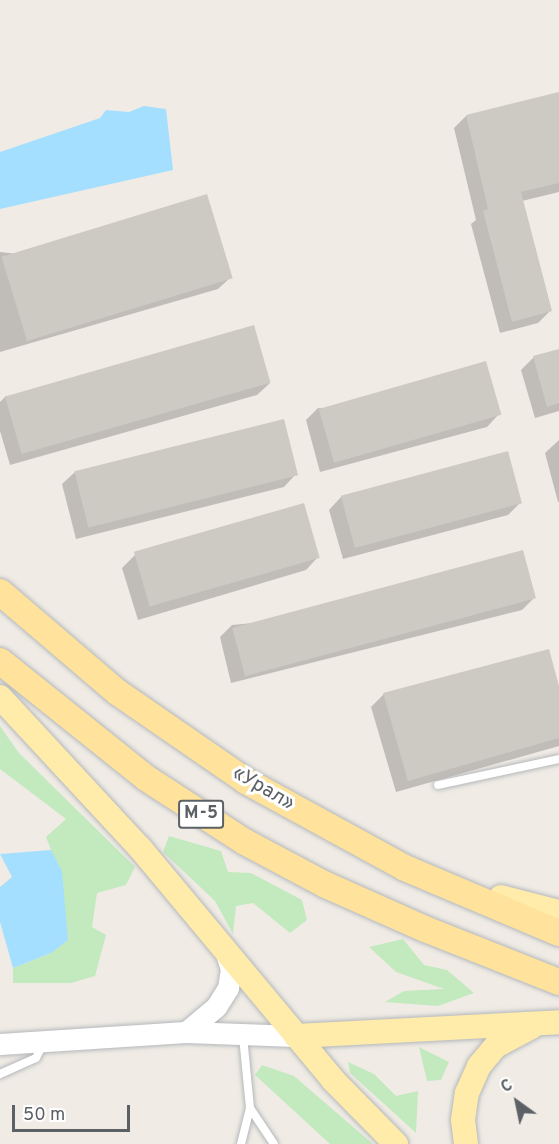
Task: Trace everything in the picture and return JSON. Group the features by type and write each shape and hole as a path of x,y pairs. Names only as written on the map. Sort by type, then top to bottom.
{"highway":[{"name":"«Урал»","path":"0,592 50,638 177,735 246,781 405,868 559,933"},
{"name":"М-5","path":"0,661 146,778 244,842 326,885 424,929 559,982"}],"main road":[{"path":"0,697 140,848 333,1080 396,1144"},
{"path":"405,868 452,878 528,907 559,912"},
{"path":"186,1032 216,1007 228,988 231,969 225,950"},
{"path":"0,1044 186,1032 296,1036 552,1022"},
{"path":"466,1144 463,1120 466,1093 479,1066 510,1037 552,1022"}],"lane":[{"path":"438,784 559,759"},
{"path":"241,1144 250,1108 243,1034"},
{"path":"0,1074 36,1058 45,1040"},
{"path":"250,1108 274,1144"}],"green space":[{"path":"0,726 19,753 135,867 126,885 97,893 92,927 106,935 95,976 71,983 13,983 13,968 51,953 51,850 46,837 66,819 0,769"},
{"path":"169,836 221,851 228,872 251,873 302,900 307,920 290,933 253,903 236,906 233,934 215,901 163,852"},
{"path":"403,939 424,965 447,970 474,993 438,1006 385,1002 404,991 444,989 396,972 369,947"},
{"path":"419,1047 449,1062 441,1080 427,1081"},
{"path":"348,1062 374,1074 396,1096 418,1091 416,1133 350,1073"},
{"path":"262,1065 294,1076 373,1144 330,1144 255,1075"}],"water":[{"path":"144,106 166,109 173,170 0,209 0,152 100,118 106,110 129,112"},
{"path":"51,850 62,871 68,940 51,953 13,968 0,922 0,887 12,877 0,854"}],"building":[{"path":"559,92 559,183 521,192 552,311 512,322 483,211 488,209 466,115"},
{"path":"207,194 233,278 27,341 1,257"},
{"path":"254,325 271,383 22,454 5,396"},
{"path":"559,349 559,403 547,407 533,356"},
{"path":"486,361 501,415 334,463 319,409"},
{"path":"284,419 298,475 88,528 74,471"},
{"path":"508,451 522,503 355,548 341,496"},
{"path":"304,503 320,558 150,607 134,552"},
{"path":"523,550 536,598 245,676 232,628"},
{"path":"549,649 559,686 559,738 408,781 383,693"}]}
